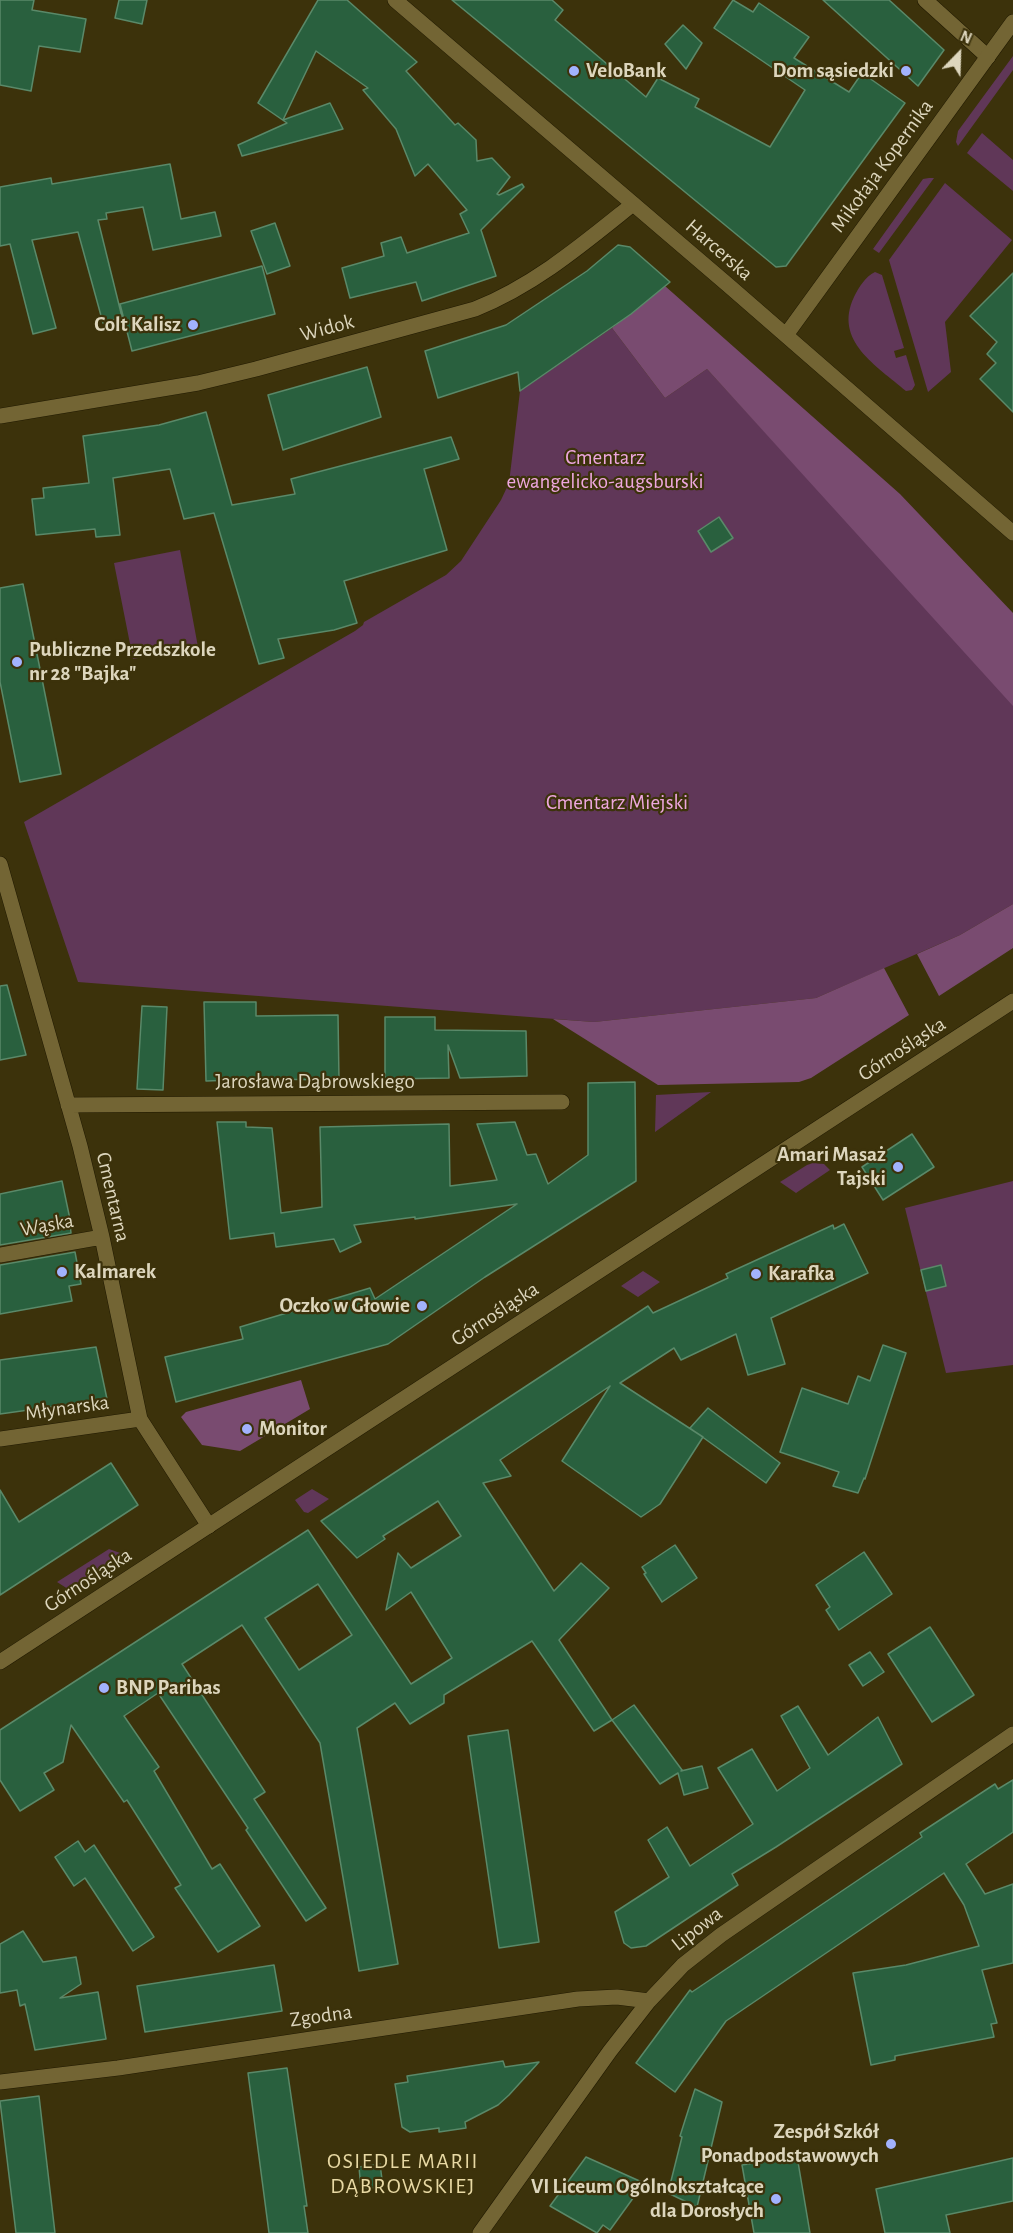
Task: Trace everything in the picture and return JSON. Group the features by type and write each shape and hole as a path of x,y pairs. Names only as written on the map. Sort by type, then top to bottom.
{"street":[{"name":"Harcerska","path":"395,0 1013,533"},
{"path":"925,0 988,57"},
{"name":"Mikołaja Kopernika","path":"786,335 1013,22"},
{"name":"Widok","path":"0,416 198,383 474,309 510,293 544,273 633,204"},
{"name":"Cmentarna","path":"0,864 68,1105 102,1237 140,1419 209,1526"},
{"name":"Górnośląska","path":"0,1662 1013,1001"},
{"name":"Jarosława Dąbrowskiego","path":"68,1105 562,1102"},
{"name":"Wąska","path":"0,1255 102,1237"},
{"name":"Młynarska","path":"0,1439 140,1419"},
{"name":"Lipowa","path":"480,2233 610,2051 649,2001 683,1965 721,1935 1013,1734"},
{"name":"Zgodna","path":"0,2082 118,2068 578,1999 617,1997 649,2001"}],"green space":[{"path":"1013,56 1013,70 958,146 956,142 958,131"},
{"path":"982,133 1013,160 1013,191 967,153"},
{"path":"934,178 879,253 873,249 923,179"},
{"path":"945,183 1012,240 945,322 951,372 928,392 889,260"},
{"path":"875,272 882,275 904,348 894,351 896,358 906,355 915,385 912,390 906,391 871,362 861,351 849,327 849,313 854,297 868,277"},
{"name":"Cmentarz Miejski","path":"612,328 665,398 707,369 1013,702 1013,904 960,935 816,998 594,1022 78,982 24,822 355,631 364,622 446,575 461,561 501,500 509,483 520,391"},
{"path":"180,550 198,647 133,659 114,563"},
{"path":"711,1092 655,1132 656,1095"},
{"path":"824,1164 830,1170 796,1193 780,1182 807,1165"},
{"path":"1013,1181 1013,1365 946,1373 905,1208"},
{"path":"643,1271 660,1282 638,1297 621,1286"},
{"path":"312,1489 329,1499 308,1513 304,1512 295,1500"},
{"path":"109,1549 123,1554 68,1589 57,1582"}],"shaded area":[{"path":"665,286 900,494 1013,613 1013,706 707,369 665,398 612,328"},
{"path":"1013,904 1013,948 939,996 917,954 960,935"},
{"path":"884,968 909,1015 811,1078 799,1082 658,1085 553,1019 594,1022 816,998"},
{"path":"301,1380 310,1409 240,1451 202,1445 181,1417 186,1412"}],"building":[{"path":"0,0 34,0 32,10 86,19 80,52 39,46 31,91 0,85"},
{"path":"119,0 147,0 142,24 115,18"},
{"path":"318,0 347,0 417,62 406,71 455,125 458,123 476,140 477,161 492,158 510,177 497,194 522,184 524,187 481,230 496,276 422,301 416,282 350,298 342,268 384,256 381,243 401,237 407,253 469,233 460,214 467,210 428,164 415,176 396,129 363,90 368,88 316,51 283,120 330,103 343,129 242,156 238,145 287,123 258,103"},
{"path":"452,0 552,0 563,10 555,20 646,97 658,78 699,99 695,107 770,147 805,90 714,28 733,0 753,12 759,3 809,37 794,58 849,92 862,73 905,103 786,266 776,267"},
{"path":"823,0 889,0 944,50 918,86"},
{"path":"683,25 702,43 686,69 665,44"},
{"path":"170,164 181,219 215,212 221,236 153,250 143,207 106,213 107,219 98,220 122,317 103,323 78,232 32,240 56,328 33,334 10,244 0,246 0,187 51,178 52,184"},
{"path":"275,223 290,266 267,274 251,231"},
{"path":"618,245 630,247 670,282 631,314 520,391 518,372 438,398 425,351 506,325 587,271"},
{"path":"262,266 275,314 132,351 120,304"},
{"path":"1013,273 1013,412 980,379 996,363 987,354 997,342 970,316"},
{"path":"367,367 381,417 283,450 268,395"},
{"path":"206,412 232,505 295,494 291,479 451,437 459,459 424,469 447,550 344,581 357,623 334,630 278,639 284,658 259,664 214,513 184,519 170,469 113,478 120,535 96,537 95,529 36,535 32,499 44,498 43,488 89,483 83,436 159,425"},
{"path":"719,517 733,538 711,552 698,531"},
{"path":"23,584 61,774 20,782 0,682 0,588"},
{"path":"7,985 26,1055 0,1060 0,986"},
{"path":"204,1002 256,1002 256,1016 338,1015 339,1080 206,1081"},
{"path":"142,1006 167,1007 163,1090 137,1089"},
{"path":"385,1017 435,1017 435,1030 526,1031 527,1076 460,1078 448,1045 449,1078 385,1079"},
{"path":"635,1082 636,1181 485,1277 388,1344 176,1402 165,1357 243,1339 240,1327 370,1288 375,1299 517,1204 415,1219 415,1217 354,1225 361,1242 340,1252 334,1239 276,1247 274,1233 230,1239 217,1122 246,1122 246,1127 272,1128 281,1213 322,1207 320,1127 449,1124 450,1186 497,1180 477,1124 515,1122 527,1155 536,1154 548,1184 588,1155 588,1083"},
{"name":"Amari Masaż Tajski","path":"912,1134 934,1167 883,1200 862,1167"},
{"path":"62,1181 71,1233 0,1245 0,1194"},
{"path":"844,1224 868,1273 771,1318 785,1364 748,1375 736,1334 681,1360 674,1348 620,1383 703,1437 660,1504 641,1517 562,1461 610,1386 500,1460 511,1476 483,1483 554,1591 581,1563 609,1588 559,1640 612,1720 594,1731 532,1641 444,1695 444,1703 410,1724 395,1703 357,1728 398,1964 359,1971 320,1743 242,1625 182,1664 265,1792 254,1799 326,1908 306,1921 246,1830 248,1828 158,1693 124,1716 159,1767 154,1771 212,1869 220,1864 260,1926 218,1952 175,1888 181,1885 127,1800 124,1802 71,1725 63,1762 44,1773 54,1790 20,1811 0,1780 0,1730 308,1530 411,1684 452,1658 411,1592 386,1610 398,1553 411,1568 461,1536 438,1501 383,1536 385,1539 357,1558 321,1521 648,1306 653,1313 728,1278 726,1274 833,1225 834,1229","holes":["318,1584 352,1635 299,1670 265,1618"]},
{"path":"75,1252 81,1284 69,1286 72,1301 0,1314 0,1265"},
{"path":"941,1265 946,1286 926,1291 921,1270"},
{"path":"883,1345 906,1353 865,1479 858,1493 833,1486 839,1472 780,1452 802,1388 848,1404 858,1376 870,1381"},
{"path":"96,1347 107,1399 0,1414 0,1360"},
{"path":"708,1408 780,1463 766,1483 690,1428"},
{"path":"111,1463 138,1505 0,1595 0,1490 19,1522"},
{"path":"675,1545 697,1578 662,1602 642,1567"},
{"path":"864,1552 892,1594 839,1630 826,1610 830,1607 816,1585"},
{"path":"930,1627 974,1695 932,1722 888,1654"},
{"path":"870,1652 884,1672 863,1686 849,1665"},
{"path":"634,1705 681,1771 702,1766 708,1788 684,1795 678,1773 660,1784 612,1720"},
{"path":"798,1706 828,1755 878,1717 902,1764 732,1874 738,1885 646,1946 631,1948 624,1943 615,1912 669,1877 648,1840 667,1827 690,1866 753,1824 718,1768 752,1749 777,1791 810,1768 781,1716"},
{"path":"508,1730 539,1942 499,1948 468,1736"},
{"path":"1013,1780 1013,1832 966,1864 985,1894 1013,1884 1013,1963 982,1970 997,2023 991,2024 994,2037 895,2056 895,2060 871,2065 853,1973 906,1965 979,1946 964,1905 944,1873 726,2021 675,2092 636,2063 690,1990 692,1992 922,1837 920,1833 995,1784 998,1789"},
{"path":"78,1841 85,1852 94,1845 154,1937 133,1951 85,1878 74,1886 55,1857"},
{"path":"23,1931 43,1962 76,1957 81,1984 60,1998 98,1992 106,2039 35,2050 25,2004 20,2006 17,1990 0,1993 0,1944"},
{"path":"274,1965 282,2011 145,2032 137,1986"},
{"path":"503,2061 505,2067 539,2062 498,2105 465,2122 466,2128 439,2132 439,2128 410,2132 402,2127 395,2084 408,2082 407,2076"},
{"path":"287,2068 307,2206 304,2206 308,2233 269,2233 248,2073"},
{"path":"695,2089 722,2102 697,2207 668,2193 682,2137 680,2136"},
{"path":"39,2096 55,2233 16,2233 0,2101"},
{"name":"VI Liceum Ogólnokształcące dla Dorosłych","path":"797,2156 810,2233 754,2233 742,2165"},
{"path":"586,2157 644,2183 610,2230 603,2225 597,2233 550,2206"},
{"path":"1013,2158 1013,2201 946,2215 950,2233 885,2233 876,2189"},
{"path":"380,2164 383,2187 361,2189 359,2167"}],"place":[{"name":"VeloBank","path":"574,71"},
{"name":"Dom sąsiedzki","path":"906,71"},
{"name":"Colt Kalisz","path":"193,325"},
{"name":"Publiczne Przedszkole nr 28 \"Bajka\"","path":"17,662"},
{"name":"Amari Masaż Tajski","path":"898,1167"},
{"name":"Kalmarek","path":"62,1272"},
{"name":"Karafka","path":"756,1274"},
{"name":"Oczko w Głowie","path":"422,1306"},
{"name":"Monitor","path":"247,1429"},
{"name":"BNP Paribas","path":"104,1688"},
{"name":"Zespół Szkół Ponadpodstawowych","path":"891,2144"},
{"name":"VI Liceum Ogólnokształcące dla Dorosłych","path":"776,2199"}],"district":[{"name":"OSIEDLE MARII DĄBROWSKIEJ","path":"403,2174"}],"park label":[{"name":"Cmentarz ewangelicko-augsburski","path":"605,470"}]}
